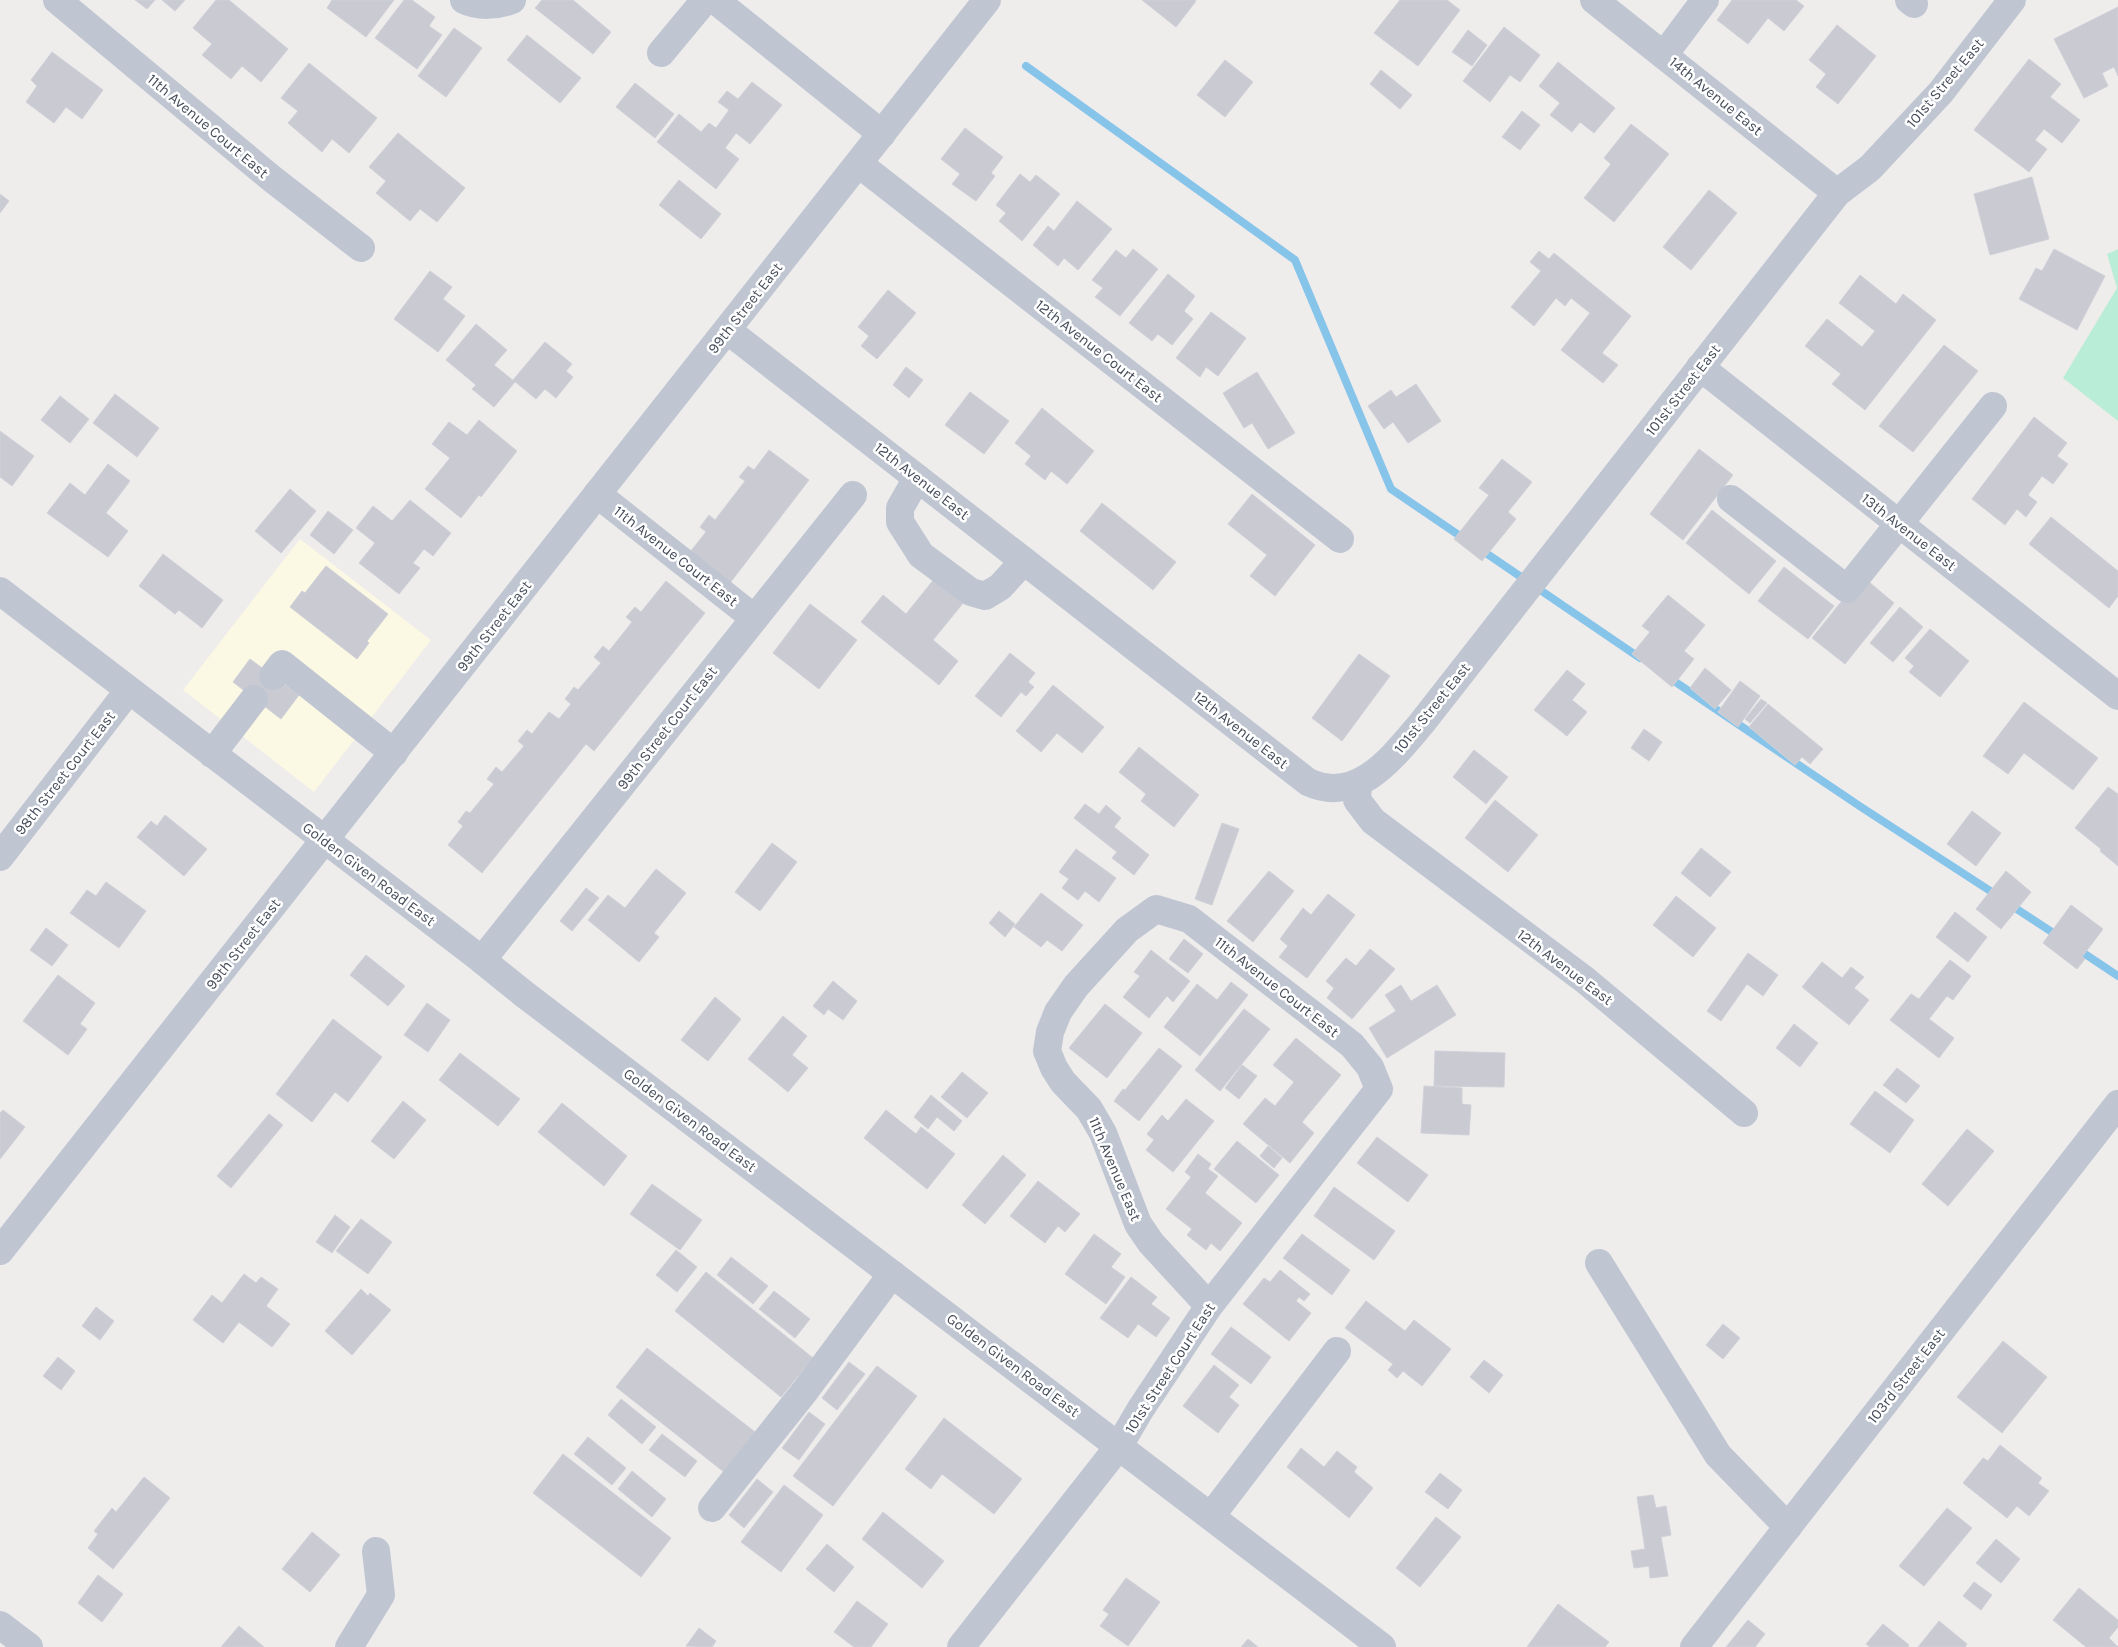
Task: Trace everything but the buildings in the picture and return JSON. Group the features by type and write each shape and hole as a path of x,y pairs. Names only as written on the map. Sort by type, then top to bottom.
{"street":[{"name":"11th Avenue Court East","path":"57,0 271,178 361,248"},
{"path":"474,3 512,0"},
{"path":"661,53 705,0"},
{"path":"715,0 882,134"},
{"name":"99th Street East","path":"2,1245 326,840 987,0"},
{"name":"14th Avenue East","path":"1594,0 1837,193"},
{"path":"1664,55 1705,0"},
{"name":"101st Street East","path":"1358,784 1394,756 1421,724 1837,193 1870,168 1941,92 2012,0"},
{"name":"12th Avenue Court East","path":"859,164 1340,539"},
{"name":"12th Avenue East","path":"727,330 1308,782 1321,788 1334,789 1358,784 1357,800 1373,821 1586,980 1744,1113"},
{"name":"13th Avenue East","path":"1700,367 2118,696"},
{"path":"1731,499 1847,589 1898,523 1994,406"},
{"path":"917,478 900,508 900,522 921,555 971,592 985,596 1000,587 1024,561"},
{"name":"11th Avenue Court East","path":"597,494 754,618"},
{"name":"99th Street Court East","path":"482,960 853,496"},
{"name":"Golden Given Road East","path":"0,591 482,960 539,1006 1382,1647"},
{"path":"273,676 282,664 394,753"},
{"name":"98th Street Court East","path":"0,857 129,690"},
{"path":"212,754 254,699"},
{"name":"11th Avenue Court East","path":"1047,1051 1050,1032 1058,1012 1076,986 1127,930 1156,909 1189,920 1352,1045 1370,1067 1379,1089"},
{"name":"11th Avenue East","path":"1047,1051 1054,1068 1063,1082 1089,1109 1103,1133 1138,1224 1151,1243 1209,1306"},
{"name":"101st Street Court East","path":"961,1647 1119,1446 1140,1410 1209,1306 1379,1089"},
{"name":"103rd Street East","path":"1694,1647 2118,1104"},
{"path":"1599,1263 1718,1456 1788,1526"},
{"path":"712,1508 804,1391 892,1274"},
{"path":"1211,1516 1337,1351"},
{"path":"349,1647 381,1595 376,1551"},
{"path":"0,1625 29,1647"}],"shaded area":[{"path":"300,539 431,640 314,792 183,690"}],"green space":[{"path":"2118,249 2118,421 2063,378 2117,288 2107,254"}],"waterway":[{"path":"1026,66 1295,260 1391,489 1466,540"},
{"path":"1480,549 1640,658"},
{"path":"1668,677 1861,807 1998,896"},
{"path":"2009,904 2058,936"},
{"path":"2076,948 2118,976"}]}
